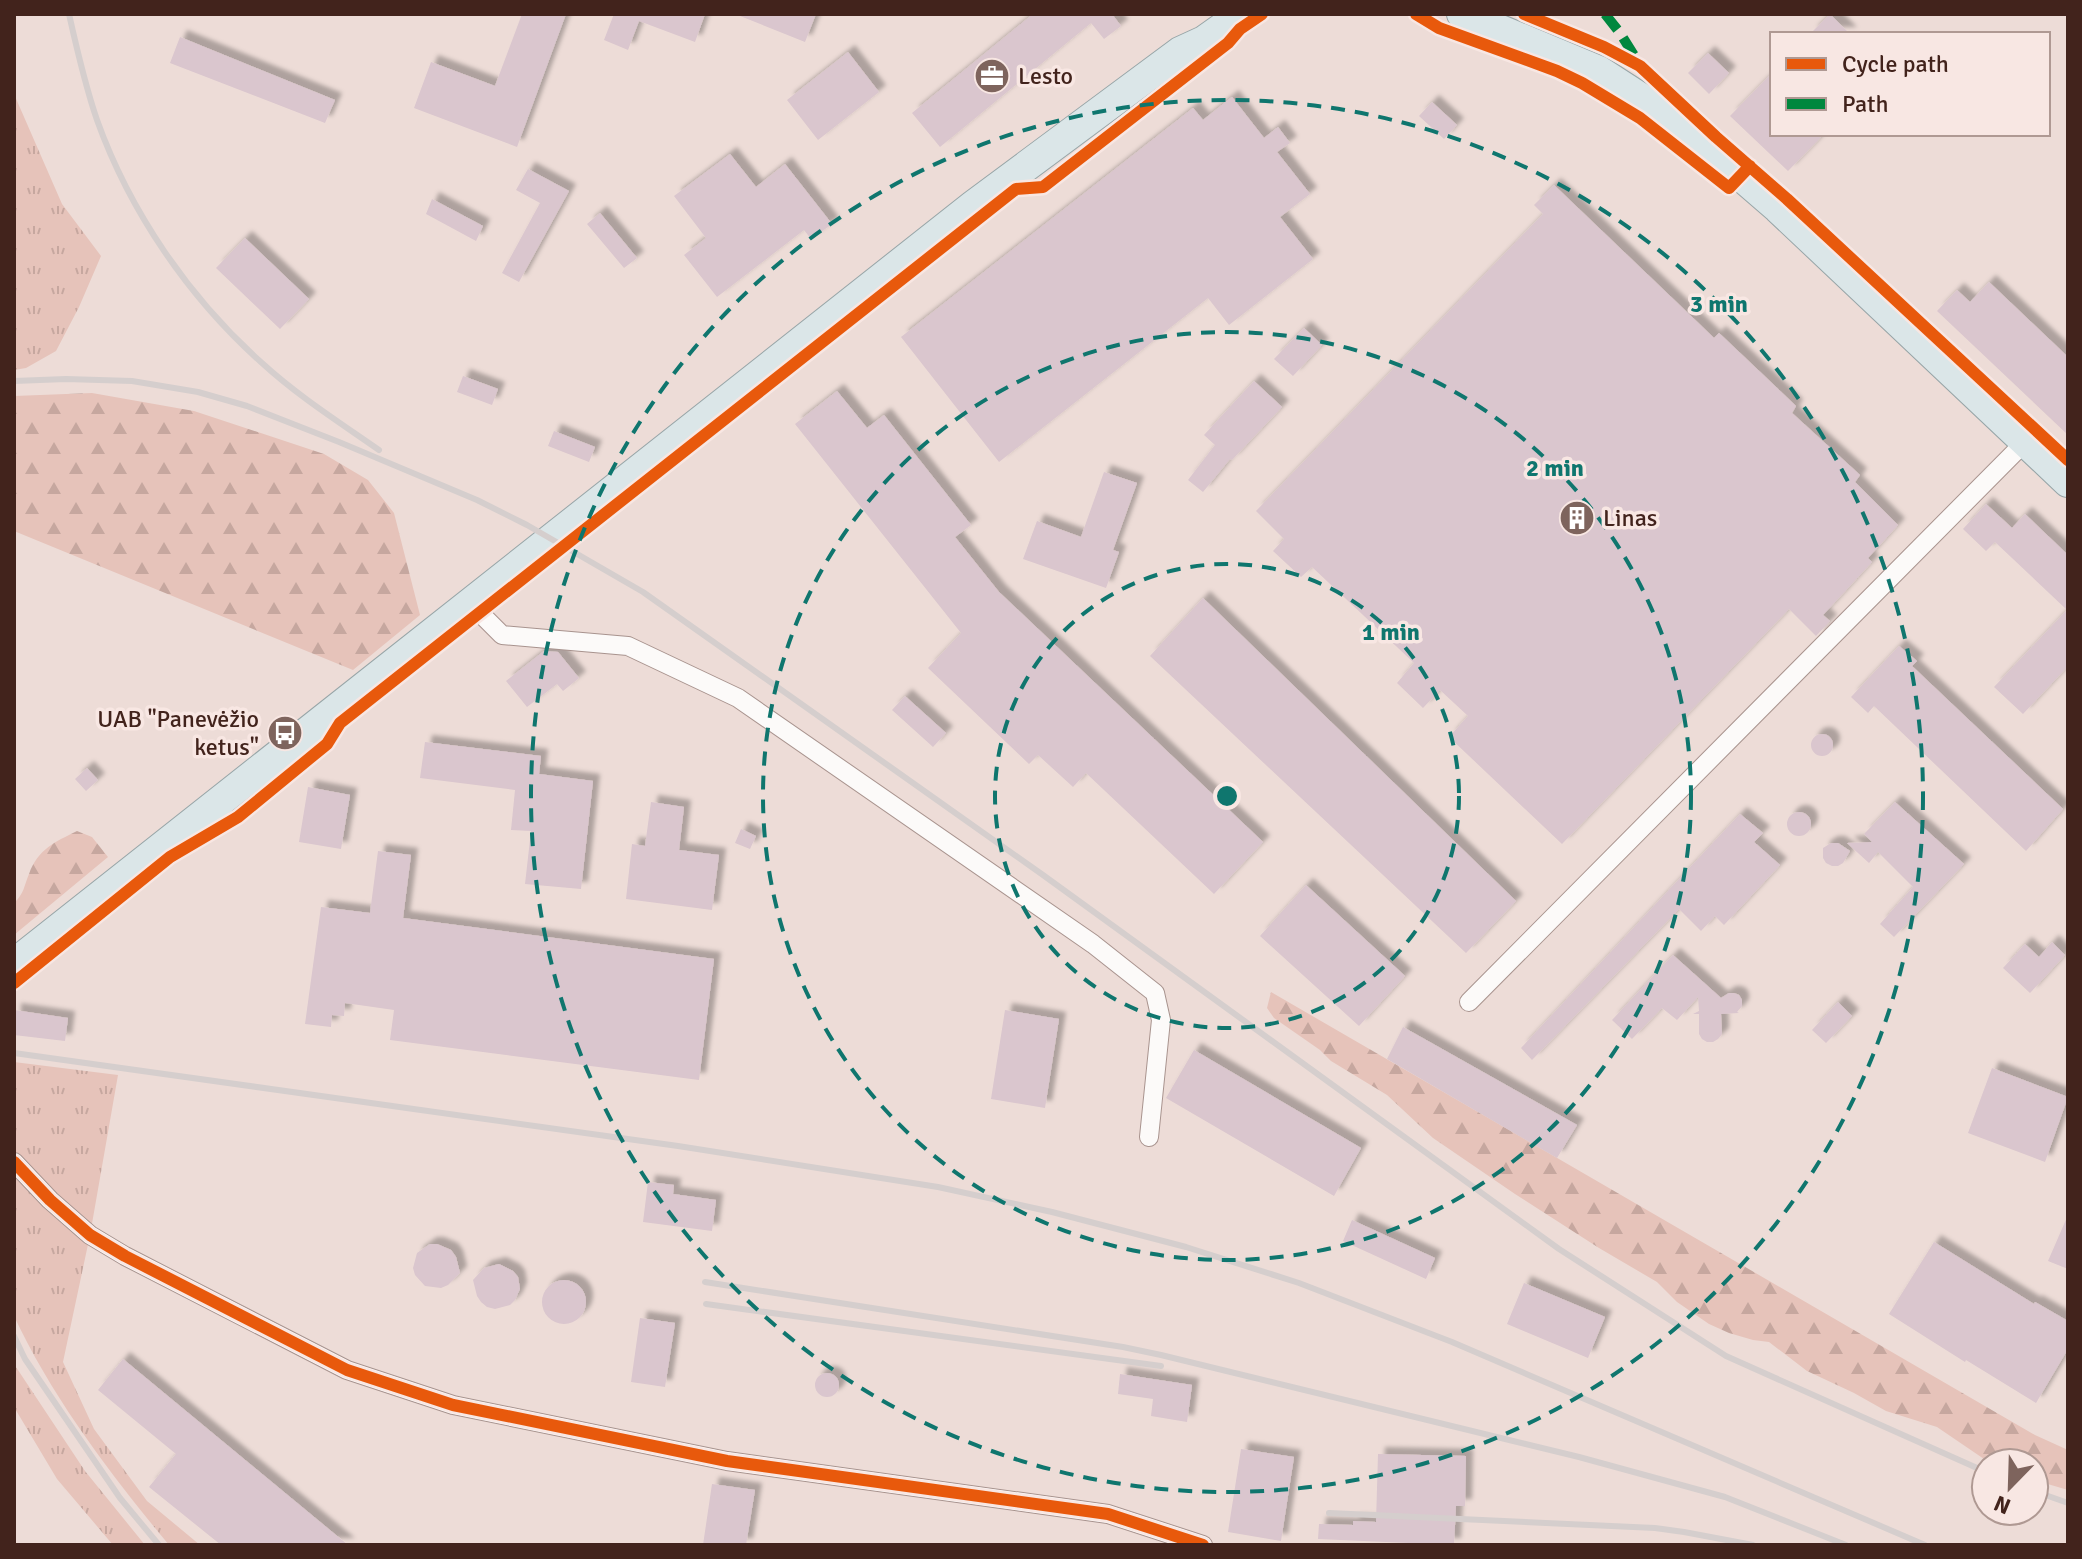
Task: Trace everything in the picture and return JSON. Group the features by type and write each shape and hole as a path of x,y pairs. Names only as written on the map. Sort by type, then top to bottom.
{"main road":[{"path":"14,964 1200,28 1204,41 1242,14"},
{"path":"1462,14 1599,71 1670,117 1778,208 2068,482"},
{"path":"1496,14 1528,40"}],"street":[{"path":"1469,1002 2025,442"},
{"path":"470,603 502,635 628,646 738,698 1093,944 1130,973 1155,993 1161,1020 1149,1137"},
{"path":"14,1162 50,1200 90,1235 125,1256 347,1370 453,1405 727,1461 1108,1514 1203,1545"}],"green space":[{"path":"14,94 62,204 101,256 56,351 26,368 14,370"},
{"path":"92,393 194,411 324,454 368,480 394,513 420,615 353,670 14,531 14,396"},
{"path":"77,831 92,837 108,857 14,935 14,903 22,893 37,858 48,847"},
{"path":"1271,992 2035,1435 2068,1450 2068,1490 2050,1485 2050,1447 1970,1447 1970,1449 1937,1427 1886,1411 1807,1371 1769,1342 1729,1333 1709,1324 1677,1302 1657,1282 1515,1194 1433,1138 1387,1095 1331,1061 1274,1018 1267,1008"},
{"path":"14,1062 118,1075 90,1235 63,1362 94,1429 147,1501 200,1545 169,1545 147,1518 65,1406 14,1316"},
{"path":"14,1364 85,1471 145,1545 113,1545 57,1479 14,1407"}],"building":[{"path":"522,14 566,14 517,147 414,108 431,62 495,86"},
{"path":"614,14 705,14 695,42 639,21 628,50 604,40"},
{"path":"735,14 816,14 805,42"},
{"name":"Lesto","path":"1033,14 1112,14 1121,26 1104,39 1091,23 940,147 912,113"},
{"path":"1830,14 1848,32 1812,32"},
{"path":"180,37 335,100 325,123 170,63"},
{"path":"848,52 879,92 818,140 787,100"},
{"path":"1708,53 1729,73 1709,94 1688,73"},
{"path":"1770,75 1770,136 1822,136 1788,171 1730,116"},
{"path":"1232,97 1264,138 1278,127 1290,143 1277,152 1310,194 1280,217 1313,259 1229,325 1208,298 999,462 901,337 1193,108 1203,120"},
{"path":"1432,102 1457,125 1444,139 1419,116"},
{"path":"730,154 756,187 785,164 832,224 811,239 804,230 717,297 684,255 706,238 674,196"},
{"path":"528,169 569,191 519,282 502,273 540,203 516,190"},
{"name":"Linas","path":"1554,185 1714,338 1719,333 1796,406 1792,413 1860,475 1855,482 1898,525 1868,558 1872,562 1823,615 1830,621 1816,636 1789,609 1562,844 1449,737 1468,716 1440,690 1423,708 1397,683 1414,663 1312,567 1301,577 1273,551 1284,539 1256,511 1543,214 1534,205"},
{"path":"432,199 483,226 476,241 426,214"},
{"path":"600,213 637,258 624,268 587,224"},
{"path":"245,238 309,299 280,329 216,268"},
{"path":"1989,282 2068,357 2068,435 1937,311 1957,290 1970,302"},
{"path":"1304,328 1322,345 1293,376 1274,359"},
{"path":"463,376 498,389 492,405 457,392"},
{"path":"1254,381 1282,407 1230,459 1203,492 1188,480 1215,445 1204,435"},
{"path":"837,391 867,428 884,415 971,525 955,537 999,592 1263,842 1214,894 1086,773 1073,787 1038,755 1029,764 928,668 961,633 795,424"},
{"path":"554,431 595,447 589,462 548,446"},
{"path":"1104,472 1137,483 1113,550 1119,552 1106,588 1023,559 1037,521 1081,537"},
{"path":"1986,504 2012,528 2025,514 2068,555 2068,666 2023,714 1994,687 2067,610 1995,542 1986,551 1963,529"},
{"path":"1203,598 1516,901 1466,953 1150,656"},
{"path":"1899,646 1917,661 1912,666 2063,809 2026,851 1874,706 1868,713 1851,697"},
{"path":"544,651 558,652 579,678 563,691 557,684 527,707 506,681"},
{"path":"905,696 946,733 933,747 892,710"},
{"path":"1822,734 1830,737 1833,745 1830,753 1822,756 1814,753 1811,745 1814,737"},
{"path":"425,742 541,756 539,774 593,781 581,889 525,884 531,831 511,830 515,790 420,778"},
{"path":"87,768 98,780 86,791 75,779"},
{"path":"308,787 350,795 341,849 299,842"},
{"path":"651,802 684,807 679,850 719,855 712,910 626,899 632,844 645,846"},
{"path":"1895,802 1964,864 1894,937 1880,924 1913,887 1878,852 1869,863 1847,843 1872,842 1864,834"},
{"path":"1799,812 1810,819 1811,824 1804,835 1799,836 1788,829 1787,824 1794,813"},
{"path":"1740,814 1763,833 1754,842 1780,865 1724,925 1715,916 1701,931 1679,909 1532,1060 1521,1048"},
{"path":"741,829 756,836 750,849 735,843"},
{"path":"1838,843 1850,851 1838,866 1826,863 1823,858 1823,848"},
{"path":"378,851 411,855 403,918 714,959 699,1080 390,1040 394,1010 345,1003 344,1016 332,1015 331,1027 305,1024 321,907 370,913"},
{"path":"1306,885 1405,976 1359,1026 1260,936"},
{"path":"2052,942 2065,955 2030,993 2003,968 2025,944 2039,957"},
{"path":"1673,955 1721,998 1734,993 1742,1000 1739,1013 1721,1014 1722,1034 1713,1042 1707,1042 1699,1034 1699,1014 1693,1014 1699,1011 1698,997 1677,1020 1662,1008 1632,1039 1612,1020"},
{"path":"1838,1002 1852,1016 1826,1043 1812,1030"},
{"path":"14,1010 68,1018 65,1041 14,1035"},
{"path":"1005,1010 1059,1019 1045,1108 991,1099"},
{"path":"1403,1027 1577,1125 1557,1158 1387,1059"},
{"path":"1194,1050 1361,1148 1334,1196 1166,1098"},
{"path":"1992,1068 2068,1097 2045,1162 1968,1133"},
{"path":"648,1182 674,1185 673,1194 716,1200 712,1231 643,1222"},
{"path":"2068,1215 2068,1269 2048,1261"},
{"path":"1352,1220 1435,1258 1426,1279 1343,1241"},
{"path":"1934,1242 2034,1304 2068,1321 2068,1349 2036,1403 1889,1314"},
{"path":"430,1244 451,1250 460,1273 441,1288 425,1286 413,1268 417,1253"},
{"path":"499,1264 513,1271 518,1277 520,1289 510,1305 495,1309 481,1302 473,1280 484,1268"},
{"path":"564,1280 580,1286 586,1302 580,1318 564,1324 548,1318 542,1302 548,1286"},
{"path":"1524,1283 1605,1317 1588,1358 1507,1324"},
{"path":"640,1318 675,1323 665,1387 631,1382"},
{"path":"123,1359 348,1545 221,1545 149,1487 176,1454 98,1390"},
{"path":"827,1373 838,1380 839,1385 832,1396 827,1397 816,1390 815,1385 822,1374"},
{"path":"1120,1374 1192,1385 1187,1422 1151,1416 1153,1399 1118,1394"},
{"path":"1241,1449 1294,1457 1281,1541 1228,1532"},
{"path":"1378,1454 1466,1456 1465,1506 1456,1506 1454,1545 1318,1539 1319,1524 1376,1522"},
{"path":"712,1484 755,1490 746,1545 703,1545"}],"railway":[{"path":"69,14 97,120 126,188 164,252 210,311 262,363 304,398 379,450"},
{"path":"14,381 132,381 198,392 247,406 339,442 477,500 527,525 643,592 1043,875 1559,1249 1726,1356 1970,1465"},
{"path":"14,1053 678,1146 938,1187 1052,1212 1186,1247 1299,1283 1452,1342 1925,1545"},
{"path":"705,1282 1161,1355 1579,1457 1725,1497 1846,1545"},
{"path":"706,1304 1161,1366"},
{"path":"14,1336 25,1359 120,1498 159,1545"},
{"path":"2050,1497 2068,1503"},
{"path":"1329,1513 1655,1528 1753,1545"}],"marked path":[{"path":"1605,14 1637,60"}],"cycle path":[{"path":"14,983 170,857 238,817 327,744 340,723 1016,189 1043,187 1262,14"},
{"path":"1416,14 1439,28 1582,83 1640,118 1729,188 1750,166"},
{"path":"1524,14 1604,47 1640,66 2068,460"},
{"path":"14,1162 50,1200 90,1235 125,1256 347,1370 453,1405 727,1461 1108,1514 1203,1545"}],"place":[{"name":"Lesto","path":"992,76"},
{"name":"Linas","path":"1577,518"},
{"name":"UAB \"Panevėžio ketus\"","path":"285,733"}]}
